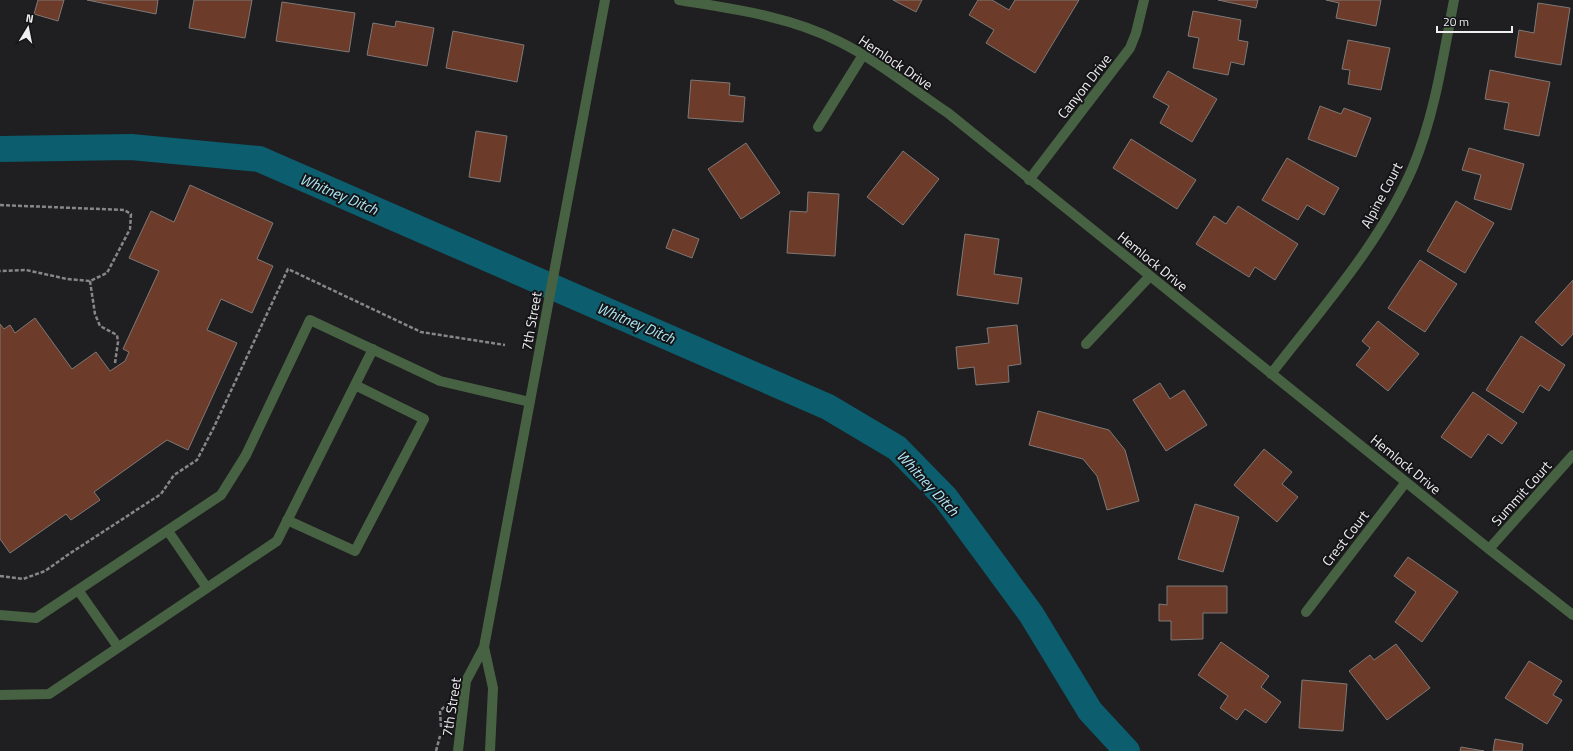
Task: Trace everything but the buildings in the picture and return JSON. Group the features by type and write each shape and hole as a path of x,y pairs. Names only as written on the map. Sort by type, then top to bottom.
{"street":[{"name":"7th Street","path":"458,751 466,682 484,647 605,0"},
{"name":"Hemlock Drive","path":"679,0 756,13 810,29 838,41 863,55 948,113 1029,180 1573,615"},
{"name":"Canyon Drive","path":"1029,180 1130,48 1136,33 1144,0"},
{"name":"Alpine Court","path":"1271,374 1360,259 1384,223 1400,194 1421,144 1437,94 1454,0"},
{"path":"818,127 863,55"},
{"path":"1086,344 1150,276"},
{"path":"0,615 36,618 221,495 246,455 310,320 440,381 530,402"},
{"path":"0,695 49,694 277,540 373,349"},
{"path":"287,520 355,551 424,419 355,385"},
{"name":"Summit Court","path":"1489,549 1573,455"},
{"name":"Crest Court","path":"1306,612 1406,482"},
{"path":"168,531 207,588"},
{"path":"78,590 118,647"},
{"name":"7th Street","path":"484,647 493,688 490,751"}],"path":[{"path":"0,204 124,210 131,214 130,229 107,273 90,281 67,279 26,270 0,271"},
{"path":"0,576 23,579 44,571 161,494 174,475 197,460 288,269 422,332 505,345"},
{"path":"90,281 95,314 100,326 117,335 118,342 115,363"},
{"path":"440,711 441,728"},
{"path":"436,751 440,734"}],"waterway":[{"name":"Whitney Ditch","path":"0,149 131,147 259,159 828,407 897,448 945,497 1031,614 1090,711 1127,751"}]}
